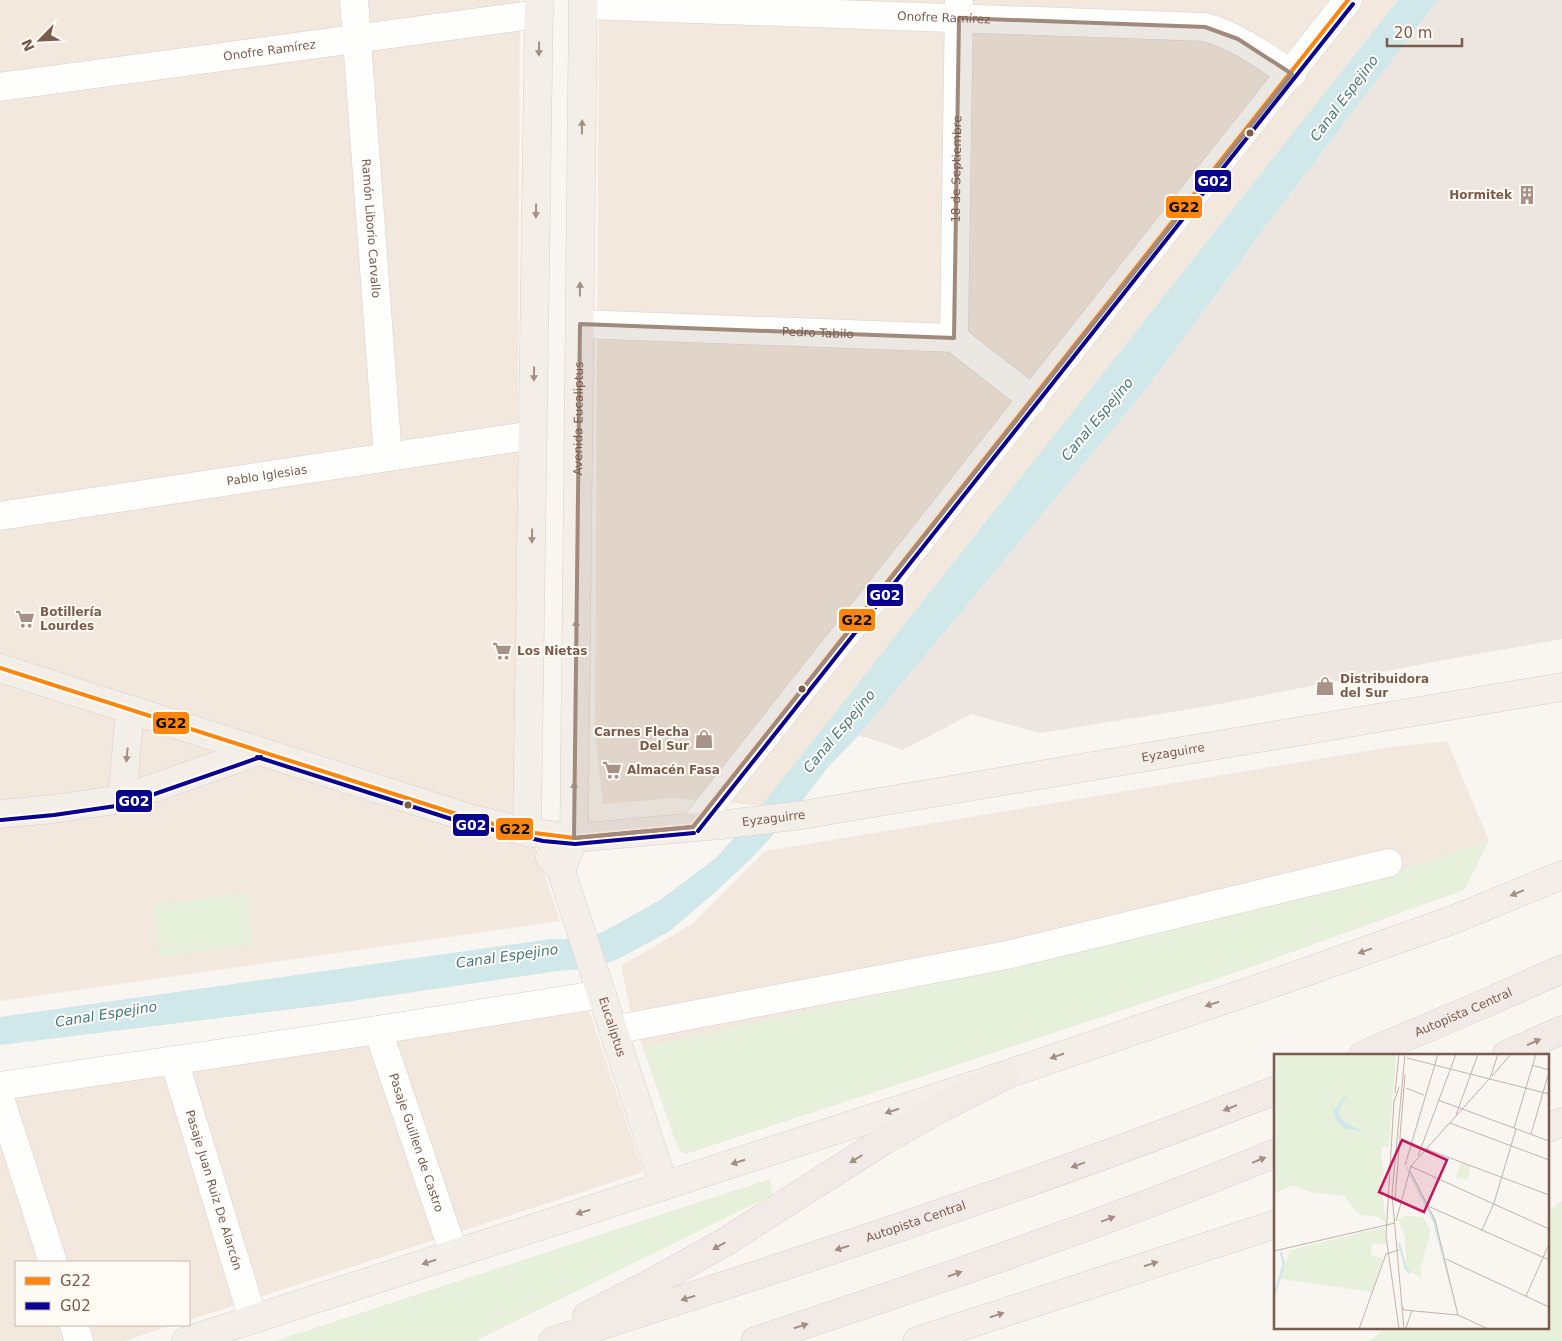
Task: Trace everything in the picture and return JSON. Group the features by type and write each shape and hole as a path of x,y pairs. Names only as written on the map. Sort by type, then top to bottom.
{"highway":[{"name":"Autopista Central","path":"1365,1054 1562,969"},
{"path":"1508,1054 1562,1030"},
{"path":"534,1341 604,1308 686,1265 768,1216 883,1142 1005,1075"},
{"name":"Autopista Central","path":"553,1341 912,1224 1047,1177 1274,1091"},
{"path":"755,1341 987,1263 1117,1216 1274,1154"}],"main road":[{"name":"Avenida Eucaliptus","path":"574,838 583,2"},
{"path":"527,832 539,7"},
{"name":"Eyzaguirre","path":"0,668 469,818 527,832 574,838 693,828 802,815 1562,687"},
{"path":"122,799 130,710"},
{"path":"0,814 53,809 122,799 258,751"},
{"name":"Eucaliptus","path":"527,832 562,870 664,1186"},
{"path":"562,870 574,838"},
{"path":"186,1341 1005,1075 1303,974 1455,919 1562,874"},
{"path":"1550,1127 1562,1122"},
{"path":"917,1341 1274,1225"}],"street":[{"name":"Ramón Liborio Carvallo","path":"354,0 388,457"},
{"path":"693,828 1292,74 1348,0"},
{"name":"Onofre Ramírez","path":"583,2 959,9 1205,26 1238,39 1292,74"},
{"name":"Onofre Ramírez","path":"0,87 357,38 539,7"},
{"name":"18 de Septiembre","path":"954,338 959,9"},
{"name":"Pedro Tabilo","path":"580,324 954,338"},
{"path":"954,338 1033,400"},
{"name":"Pablo Iglesias","path":"0,516 533,435"},
{"path":"613,1030 1007,955 1388,863"},
{"path":"0,1086 378,1030 599,985"},
{"name":"Pasaje Guillen de Castro","path":"378,1030 454,1254"},
{"name":"Pasaje Juan Ruiz De Alarcón","path":"174,1060 253,1319"},
{"path":"0,1098 53,1261"},
{"path":"74,1326 79,1341"}],"highlighted area":[{"path":"959,18 1205,27 1238,39 1292,74 693,827 574,838 580,324 954,338"}],"shaded area":[{"path":"0,0 520,0 516,789 560,921 0,1001"},
{"path":"599,0 1398,0 762,806 675,798 603,804 595,736"},
{"path":"1438,0 1562,0 1562,639 1209,706 1040,733 971,714 903,750 859,735 1147,388 1272,218"},
{"path":"1447,741 1489,841 1379,878 1091,948 643,1048 632,1017 621,966 692,924 765,851 1391,747"},
{"path":"589,1011 643,1172 190,1320 190,1261 15,1261 15,1326 170,1326 124,1341 0,1341 0,1097"}],"green space":[{"path":"1489,841 1464,890 1217,979 686,1154 678,1149 643,1048 1091,948 1379,878"},
{"path":"247,893 253,945 160,957 153,905"},
{"path":"770,1179 772,1195 475,1341 275,1341"},
{"path":"1562,1201 1562,1341 1369,1341 1387,1328 1550,1328 1550,1210"}],"water":[{"name":"Canal Espejino","path":"1398,0 1438,0 1272,218 1147,388 859,735 829,766 792,814 751,859 670,931 618,959 594,968 558,971 325,1005 0,1045 0,1017 551,939 585,939 605,931 660,900 716,858 751,819"}],"transit line":[{"name":"G22","path":"693,827 1348,0"},
{"name":"G02","path":"698,831 1353,4"},
{"name":"G22","path":"0,668 469,818 527,832 574,838 693,827"},
{"name":"G02","path":"257,757 467,824 543,841 575,844 694,833"},
{"name":"G02","path":"1,820 54,815 123,805 261,757"}],"place":[{"name":"Hormitek","path":"1527,195"},
{"name":"Botillería Lourdes","path":"25,619"},
{"name":"Los Nietas","path":"502,651"},
{"name":"Distribuidora del Sur","path":"1325,686"},
{"name":"Carnes Flecha Del Sur","path":"704,739"},
{"name":"Almacén Fasa","path":"612,770"}]}
